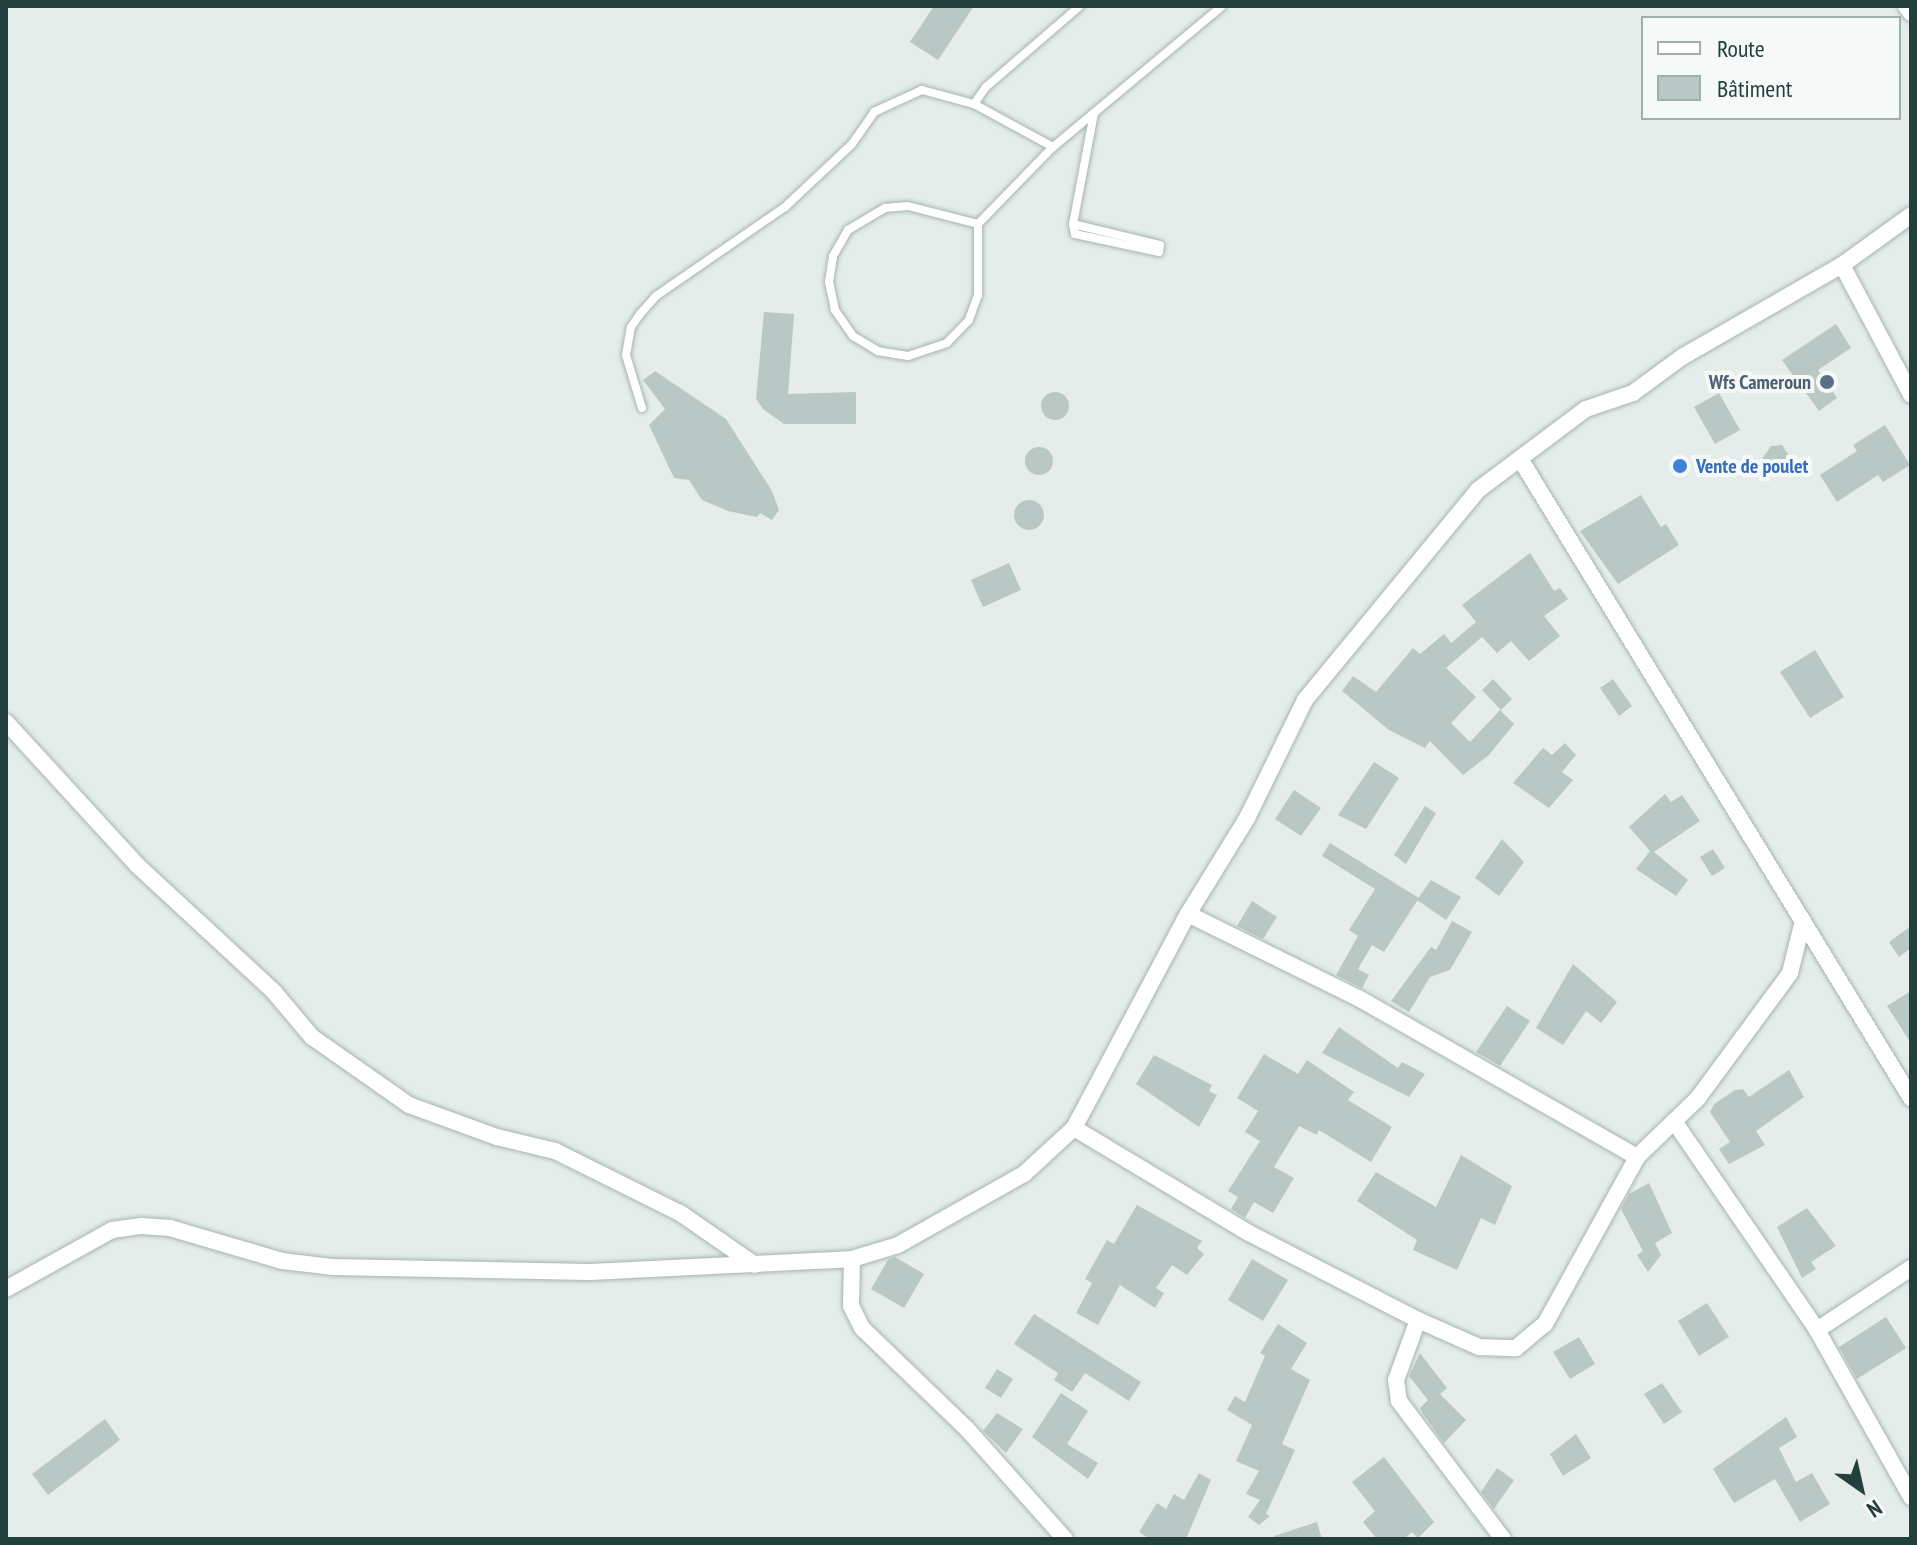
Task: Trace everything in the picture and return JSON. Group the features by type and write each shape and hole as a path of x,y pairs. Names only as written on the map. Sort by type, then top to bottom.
{"street":[{"path":"1906,6 1911,13"},
{"path":"6,1289 112,1230 142,1226 170,1228 282,1261 332,1267 590,1272 852,1259 898,1245 1024,1174 1074,1128 1188,914 1247,818 1305,700 1478,490 1522,462 1586,409 1633,393 1693,350 1842,265 1911,215"},
{"path":"1842,265 1911,395"},
{"path":"1522,462 1911,1098"},
{"path":"6,722 137,865 274,992 312,1037 409,1105 497,1137 555,1151 583,1169 680,1213 755,1265"},
{"path":"1188,914 1360,999 1637,1157"},
{"path":"1074,1128 1247,1232 1418,1320 1479,1347 1516,1348 1545,1324 1637,1157 1674,1121 1738,1048 1790,973 1803,921"},
{"path":"1674,1121 1817,1330 1911,1497"},
{"path":"852,1259 851,1306 862,1328 967,1429 1065,1539"},
{"path":"1817,1330 1911,1268"},
{"path":"1418,1320 1396,1380 1399,1401 1503,1539"}],"lane":[{"path":"974,104 986,87 1080,6"},
{"path":"978,224 908,206 885,208 860,219 839,242 829,270 831,299 843,325 865,345 893,355 922,354 947,343 969,320 978,295 978,224 1053,147 1222,6"},
{"path":"642,408 627,340 656,296 785,207 852,144 874,112 922,90 974,104 1053,147"},
{"path":"1073,224 1160,245 1159,252 1075,234 1073,224 1094,113"}],"building":[{"path":"934,6 974,6 938,60 910,42"},
{"path":"764,312 794,314 788,394 856,392 856,424 784,424 763,409 756,399"},
{"path":"1836,324 1851,348 1818,370 1837,398 1819,411 1782,360"},
{"path":"655,371 726,419 772,491 779,510 772,520 760,513 757,517 728,511 702,500 689,480 674,478 649,425 665,409 643,380"},
{"path":"1055,392 1065,396 1069,406 1065,416 1055,420 1045,416 1041,406 1045,396"},
{"path":"1719,393 1740,430 1715,444 1694,407"},
{"path":"1885,425 1910,465 1883,482 1878,475 1837,502 1820,475 1857,451 1853,445"},
{"path":"1782,445 1790,457 1786,468 1753,472 1771,446"},
{"path":"1039,447 1049,451 1053,461 1049,471 1039,475 1029,471 1025,461 1029,451"},
{"path":"1641,495 1661,527 1666,524 1679,545 1618,584 1580,531"},
{"path":"1029,500 1039,505 1044,515 1039,525 1029,530 1019,525 1014,515 1019,505"},
{"path":"1530,553 1554,591 1560,588 1568,599 1544,616 1560,636 1529,661 1511,641 1497,653 1482,637 1446,668 1476,697 1451,723 1470,742 1500,710 1514,724 1489,755 1463,775 1430,741 1425,748 1389,730 1342,691 1353,676 1376,692 1413,648 1420,654 1444,634 1451,643 1476,622 1462,605"},
{"path":"1009,563 1021,590 983,607 971,580"},
{"path":"1815,650 1844,697 1810,718 1780,672"},
{"path":"1493,679 1512,699 1501,710 1482,690"},
{"path":"1613,679 1632,706 1619,716 1600,688"},
{"path":"1565,743 1576,755 1562,772 1573,780 1549,808 1513,783 1543,748 1552,755"},
{"path":"1374,762 1399,778 1366,829 1338,815"},
{"path":"1294,790 1321,808 1301,836 1275,819"},
{"path":"1665,794 1671,802 1682,795 1700,821 1654,852 1688,880 1676,896 1636,869 1650,851 1629,827"},
{"path":"1425,806 1436,813 1406,864 1394,855"},
{"path":"1502,839 1524,862 1499,896 1475,878"},
{"path":"1330,843 1419,898 1384,952 1372,945 1358,969 1369,975 1362,988 1336,975 1358,936 1349,930 1375,889 1322,856"},
{"path":"1713,849 1725,868 1712,876 1700,857"},
{"path":"1431,880 1461,897 1446,920 1417,900"},
{"path":"1252,901 1277,917 1263,939 1237,926"},
{"path":"1452,921 1472,932 1450,970 1430,977 1409,1012 1391,1001 1431,947 1436,950"},
{"path":"1911,926 1911,948 1899,957 1889,942"},
{"path":"1573,964 1617,1002 1601,1023 1586,1011 1563,1045 1536,1028"},
{"path":"1911,991 1911,1043 1887,1006"},
{"path":"1507,1006 1530,1021 1500,1066 1476,1052"},
{"path":"1339,1027 1398,1068 1402,1062 1425,1074 1409,1097 1322,1053"},
{"path":"1264,1054 1298,1074 1307,1060 1354,1092 1348,1100 1392,1127 1371,1162 1319,1130 1317,1135 1299,1126 1274,1167 1294,1178 1273,1213 1254,1202 1245,1218 1231,1209 1238,1197 1228,1191 1260,1141 1245,1132 1258,1111 1237,1098"},
{"path":"1154,1055 1212,1085 1209,1091 1217,1095 1199,1127 1136,1084"},
{"path":"1789,1070 1804,1097 1756,1131 1765,1145 1729,1164 1719,1149 1730,1142 1710,1112 1714,1104 1735,1090 1743,1089 1749,1097"},
{"path":"1461,1155 1512,1186 1495,1225 1481,1218 1457,1270 1413,1250 1417,1240 1357,1201 1376,1172 1436,1207"},
{"path":"1649,1183 1672,1233 1655,1243 1661,1255 1648,1272 1637,1255 1643,1251 1621,1209 1629,1194"},
{"path":"1137,1205 1202,1241 1197,1248 1204,1254 1187,1275 1172,1265 1156,1288 1164,1293 1155,1308 1120,1285 1098,1325 1076,1313 1092,1283 1085,1279 1107,1240 1114,1244"},
{"path":"1807,1208 1836,1246 1811,1262 1816,1269 1802,1278 1777,1227"},
{"path":"895,1257 924,1274 904,1308 871,1289 888,1260"},
{"path":"1252,1259 1288,1280 1263,1321 1228,1300"},
{"path":"1707,1303 1729,1337 1699,1356 1678,1321"},
{"path":"1034,1314 1141,1382 1129,1401 1085,1373 1072,1392 1054,1380 1058,1373 1014,1344"},
{"path":"1886,1317 1906,1348 1857,1379 1839,1347"},
{"path":"1278,1324 1307,1343 1291,1369 1310,1380 1282,1444 1295,1450 1266,1514 1270,1516 1259,1525 1248,1517 1260,1500 1246,1494 1259,1471 1236,1461 1252,1425 1227,1410 1235,1396 1245,1402 1265,1356 1260,1353"},
{"path":"1579,1337 1595,1364 1570,1379 1553,1352"},
{"path":"1420,1353 1447,1388 1440,1394 1466,1420 1444,1443 1420,1408 1428,1400 1409,1376"},
{"path":"997,1369 1013,1379 1001,1398 985,1388"},
{"path":"1662,1383 1682,1412 1664,1424 1644,1394"},
{"path":"1061,1393 1088,1411 1067,1444 1098,1463 1088,1479 1032,1437"},
{"path":"997,1413 1023,1429 1006,1453 983,1431"},
{"path":"1786,1417 1797,1437 1779,1448 1796,1482 1812,1473 1830,1504 1800,1522 1775,1479 1734,1503 1713,1469"},
{"path":"105,1419 120,1440 48,1495 32,1474"},
{"path":"1576,1434 1591,1458 1563,1476 1550,1454"},
{"path":"1384,1457 1434,1522 1418,1538 1412,1532 1404,1539 1377,1539 1363,1522 1375,1511 1352,1482"},
{"path":"1497,1468 1514,1480 1494,1509 1481,1492"},
{"path":"1199,1473 1211,1480 1186,1539 1150,1539 1139,1532 1157,1503 1166,1509 1174,1494 1184,1500"},
{"path":"1317,1522 1322,1539 1274,1539 1274,1536"}],"place":[{"name":"Wfs Cameroun","path":"1827,382"},
{"name":"Vente de poulet","path":"1680,466"}]}
